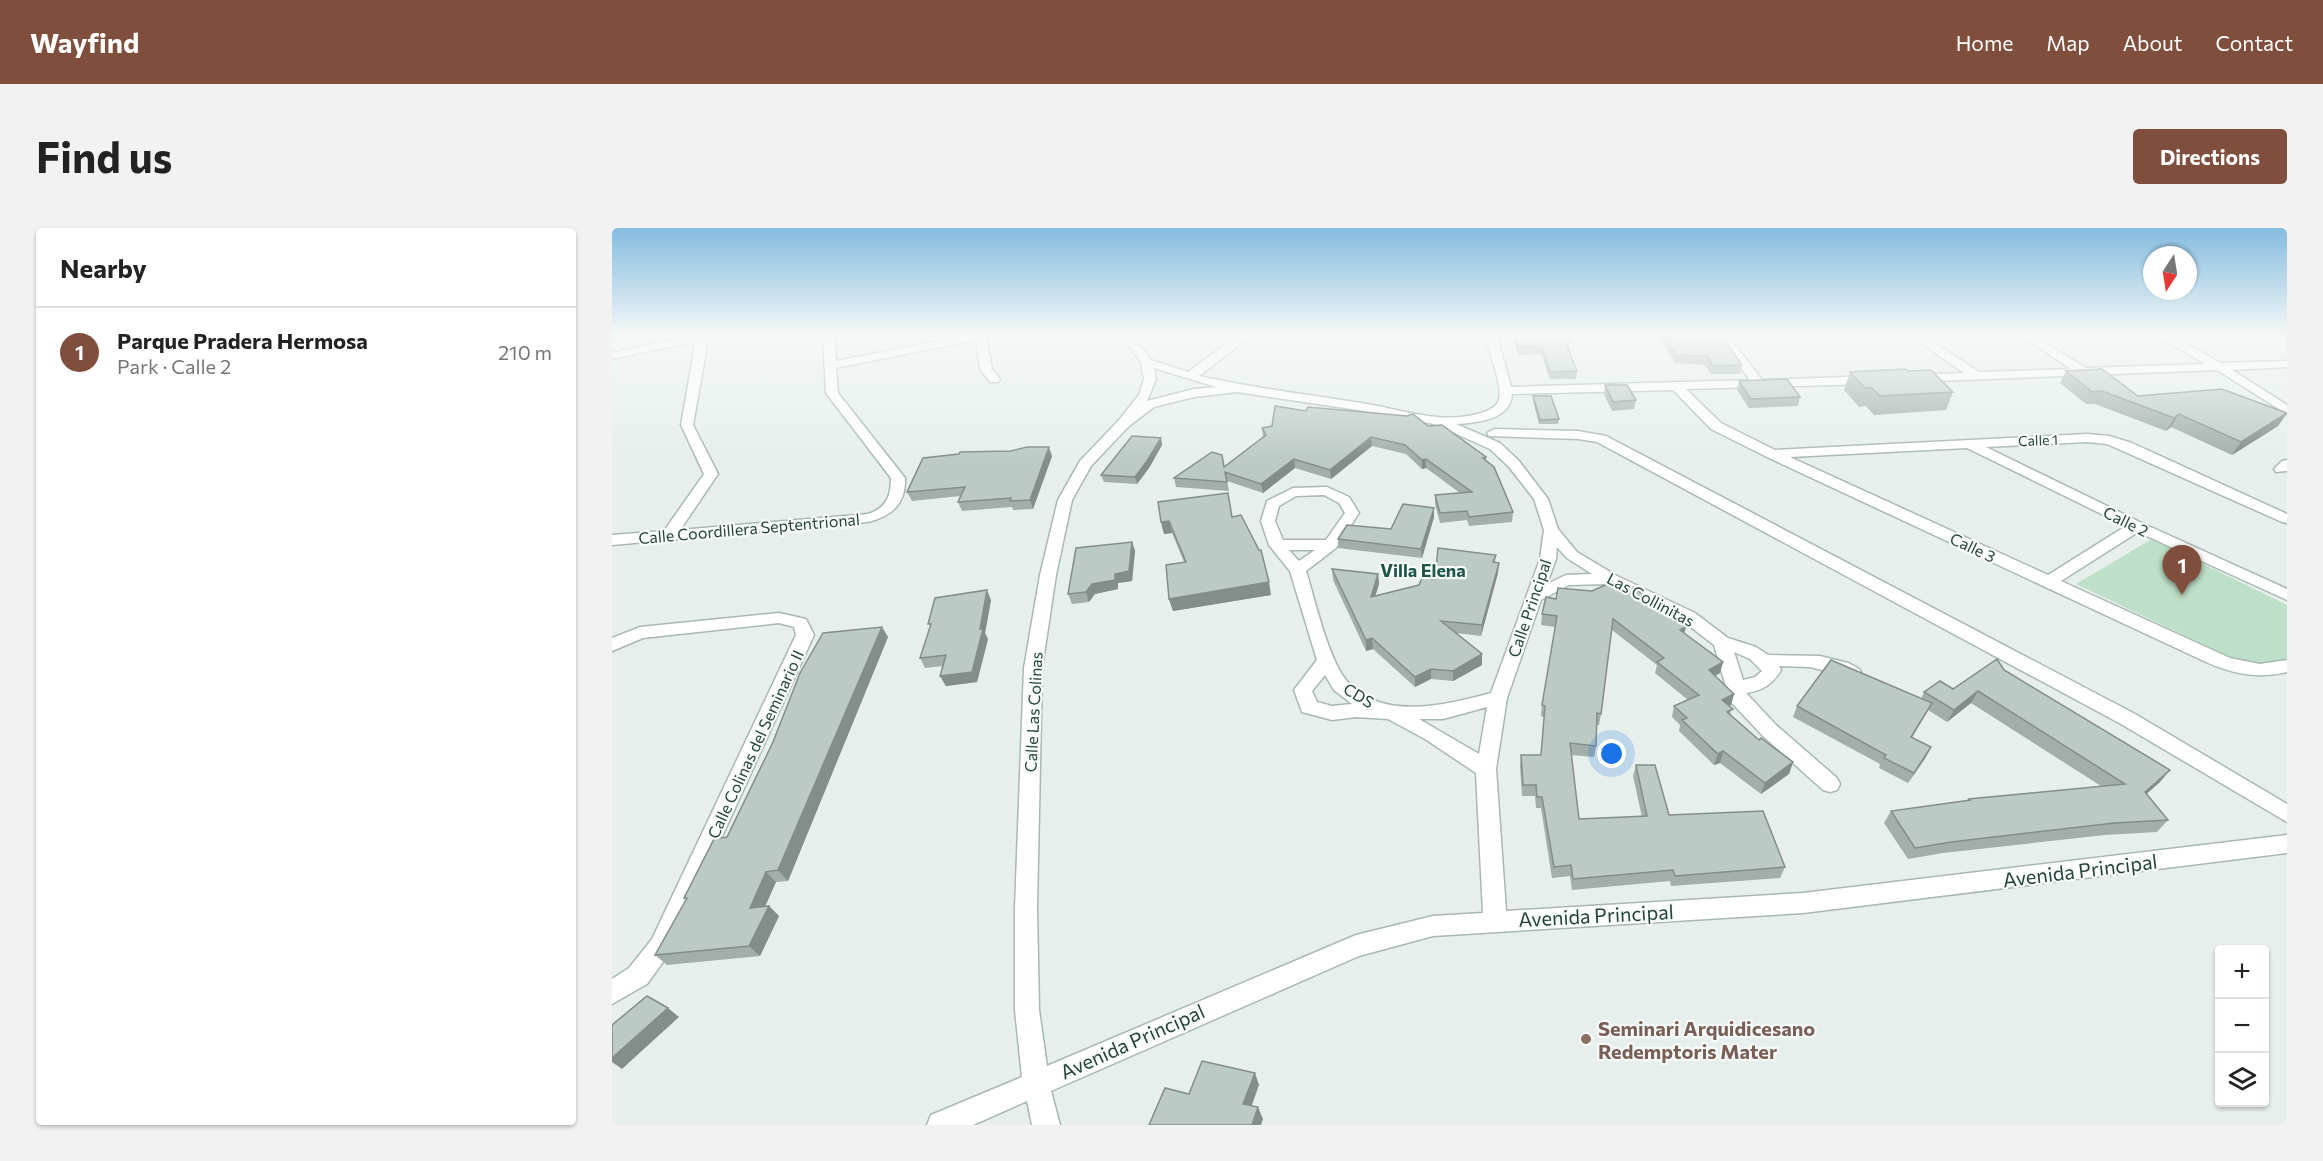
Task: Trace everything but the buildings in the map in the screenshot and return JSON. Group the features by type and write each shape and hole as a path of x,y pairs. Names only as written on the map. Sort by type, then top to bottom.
{"street":[{"path":"669,534 711,474 687,425 695,378"},
{"name":"Calle Coordillera Septentrional","path":"612,540 868,518 885,513 896,499 899,488 898,478 832,393 831,378"},
{"name":"Calle Las Colinas","path":"1046,1125 1036,1083 1027,1010 1026,908 1033,668 1048,575 1065,500 1085,464 1124,423 1145,395 1150,378"},
{"path":"1194,378 1237,388"},
{"path":"1502,378 1508,399 1499,411 1495,440 1578,435 1601,439 2128,719 2287,814"},
{"path":"1754,378 1758,383"},
{"path":"1506,391 1924,378"},
{"path":"2237,378 2287,410"},
{"name":"Calle 3","path":"1676,386 1716,426 2234,668 2253,672 2271,671 2287,666"},
{"name":"Calle Principal","path":"1124,423 1150,404 1194,393 1237,388 1330,401 1438,421 1495,440 1541,499 1551,530 1548,559 1498,698 1490,731 1486,770 1495,921"},
{"path":"1438,421 1463,420 1499,411"},
{"name":"Calle 1","path":"1772,454 1966,443 2087,438 2109,440 2127,446 2287,519"},
{"name":"Calle 2","path":"1966,443 2136,526 2287,595"},
{"name":"CDS","path":"1298,570 1331,545 1352,513 1344,500 1327,491 1293,492 1272,504 1268,521 1277,545 1298,570 1326,661 1340,685 1360,700 1391,713 1443,712 1498,698"},
{"path":"2049,582 2136,526"},
{"name":"Las Collinitas","path":"1551,530 1572,555 1611,579 1689,617 1722,642"},
{"path":"1277,545 1331,545"},
{"path":"1535,597 1566,580 1611,579"},
{"name":"Calle Colinas del Seminario II","path":"612,645 640,633 779,618 801,622 805,627 805,635 660,947 638,976 612,992"},
{"path":"1722,642 1750,650 1766,661 1772,670 1767,679 1752,686 1735,687"},
{"path":"1722,642 1732,669 1737,696 1769,730 1830,784"},
{"path":"1766,661 1807,659 1833,663 1872,681"},
{"path":"1326,661 1303,690 1309,707 1332,713 1356,710 1391,713 1432,734 1486,770"},
{"name":"Avenida Principal","path":"941,1125 1356,946 1433,926 1803,903 2287,844"}],"green space":[{"path":"2152,539 2287,605 2287,658 2269,665 2234,659 2076,584"}],"place":[{"name":"Parque Pradera Hermosa","path":"2182,595"},
{"name":"Seminari Arquidicesano Redemptoris Mater","path":"1586,1039"}],"district":[{"name":"Villa Elena","path":"1423,570"}]}
